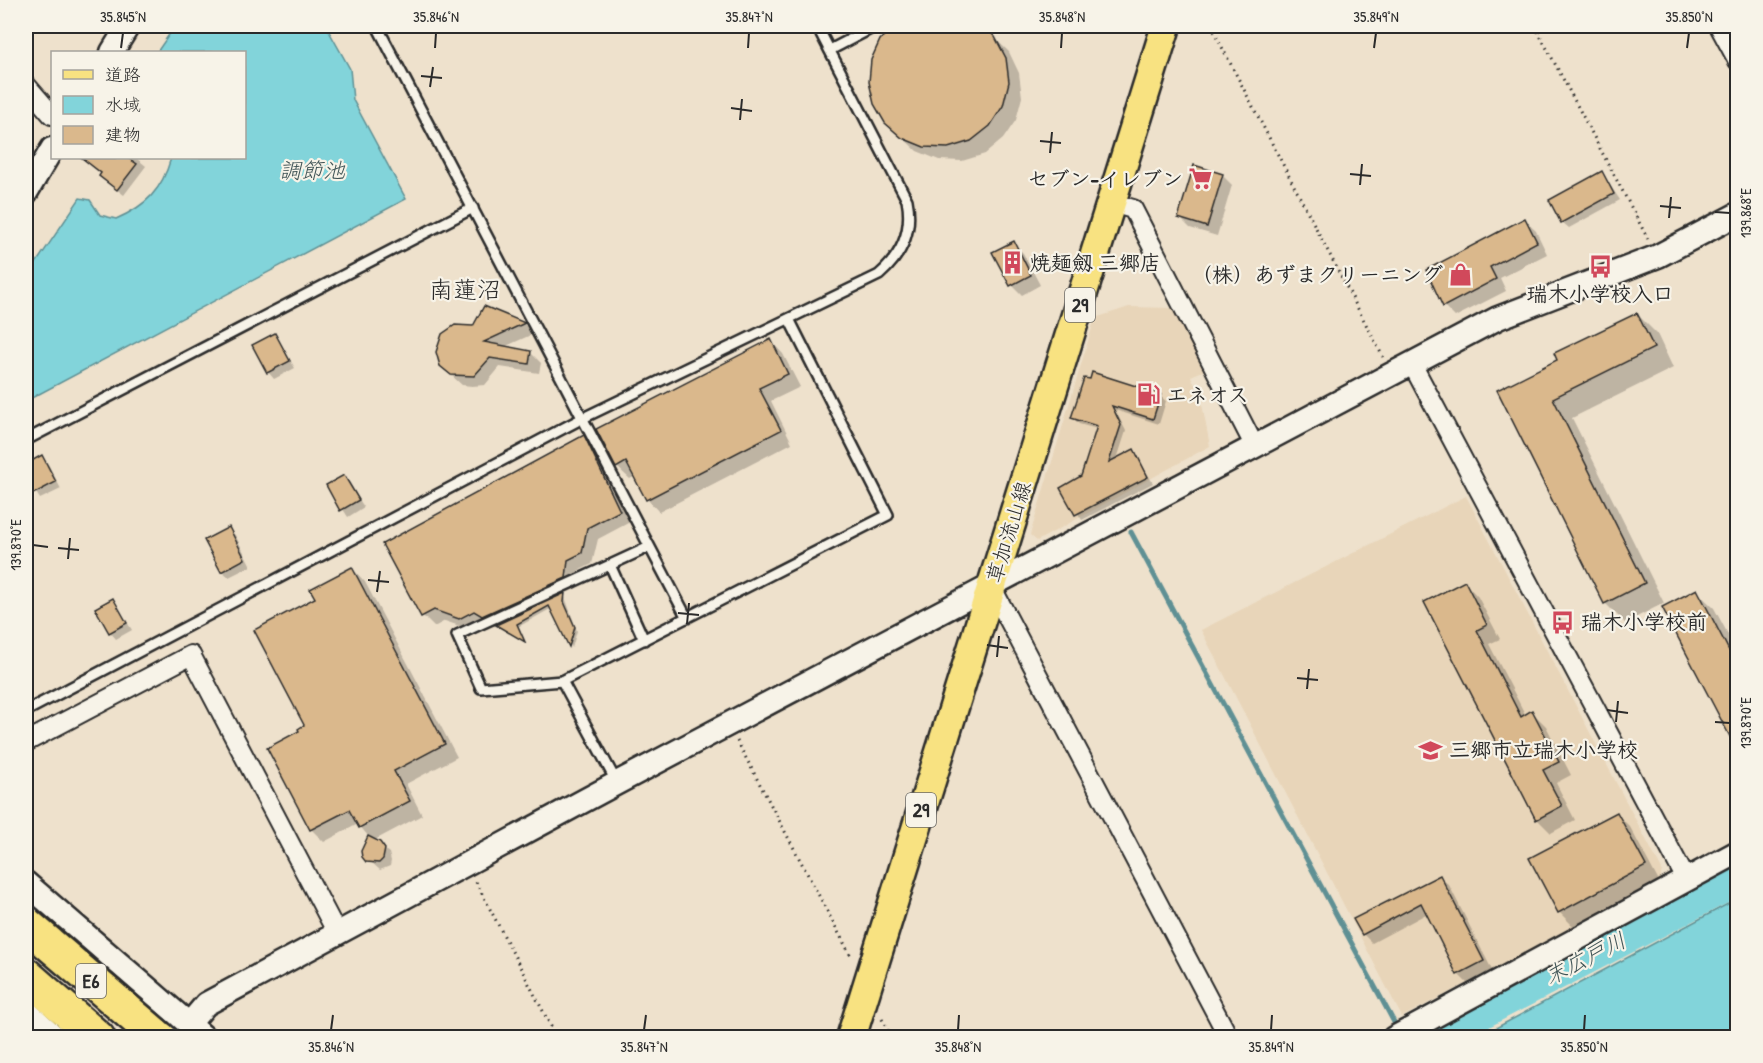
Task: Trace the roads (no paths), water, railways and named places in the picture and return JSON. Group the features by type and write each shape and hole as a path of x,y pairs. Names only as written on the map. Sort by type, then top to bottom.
{"highway":[{"name":"E6","path":"26,924 183,1029"},
{"name":"E6","path":"26,975 98,1038"}],"main road":[{"name":"草加流山線","path":"851,1038 1166,26"}],"street":[{"path":"113,51 128,26"},
{"path":"1719,26 1737,61"},
{"path":"26,86 51,114"},
{"path":"26,193 51,151"},
{"path":"1112,203 1133,209 1255,447"},
{"path":"142,1038 183,1029 201,1006 338,935 616,783 1521,308 1658,256 1737,214"},
{"path":"1402,370 1686,879"},
{"path":"993,586 1229,1038"},
{"path":"26,742 191,656 338,935"},
{"path":"1394,1038 1737,852"},
{"path":"26,883 183,1029"},
{"path":"26,1011 56,1038"}],"lane":[{"path":"377,26 687,618"},
{"path":"26,711 581,418 879,275 895,261 903,246 909,222 907,200 817,26"},
{"path":"830,50 876,26"},
{"path":"26,440 473,208"},
{"path":"649,546 457,635 481,688 562,681 888,515 789,319"},
{"path":"610,565 644,640"},
{"path":"562,681 616,783"}],"water":[{"name":"調節池","path":"175,26 326,26 350,69 353,100 406,199 26,401 26,278 80,198 90,200 100,215 116,219 127,214 151,196 163,179 171,159 246,159 246,51 158,51"},
{"path":"1737,899 1737,1037 1479,1037"}],"waterway":[{"path":"1131,532 1396,1026"},
{"name":"末広戸川","path":"1432,1038 1738,879"}],"place":[{"name":"セブン-イレブン","path":"1201,179"},
{"name":"焼麺劔 三郷店","path":"1012,263"},
{"name":"瑞木小学校入口","path":"1600,266"},
{"name":"（株）あずまクリーニング","path":"1461,275"},
{"name":"エネオス","path":"1148,395"},
{"name":"瑞木小学校前","path":"1563,622"},
{"name":"三郷市立瑞木小学校","path":"1431,750"}],"district":[{"name":"南蓮沼","path":"465,290"}]}
